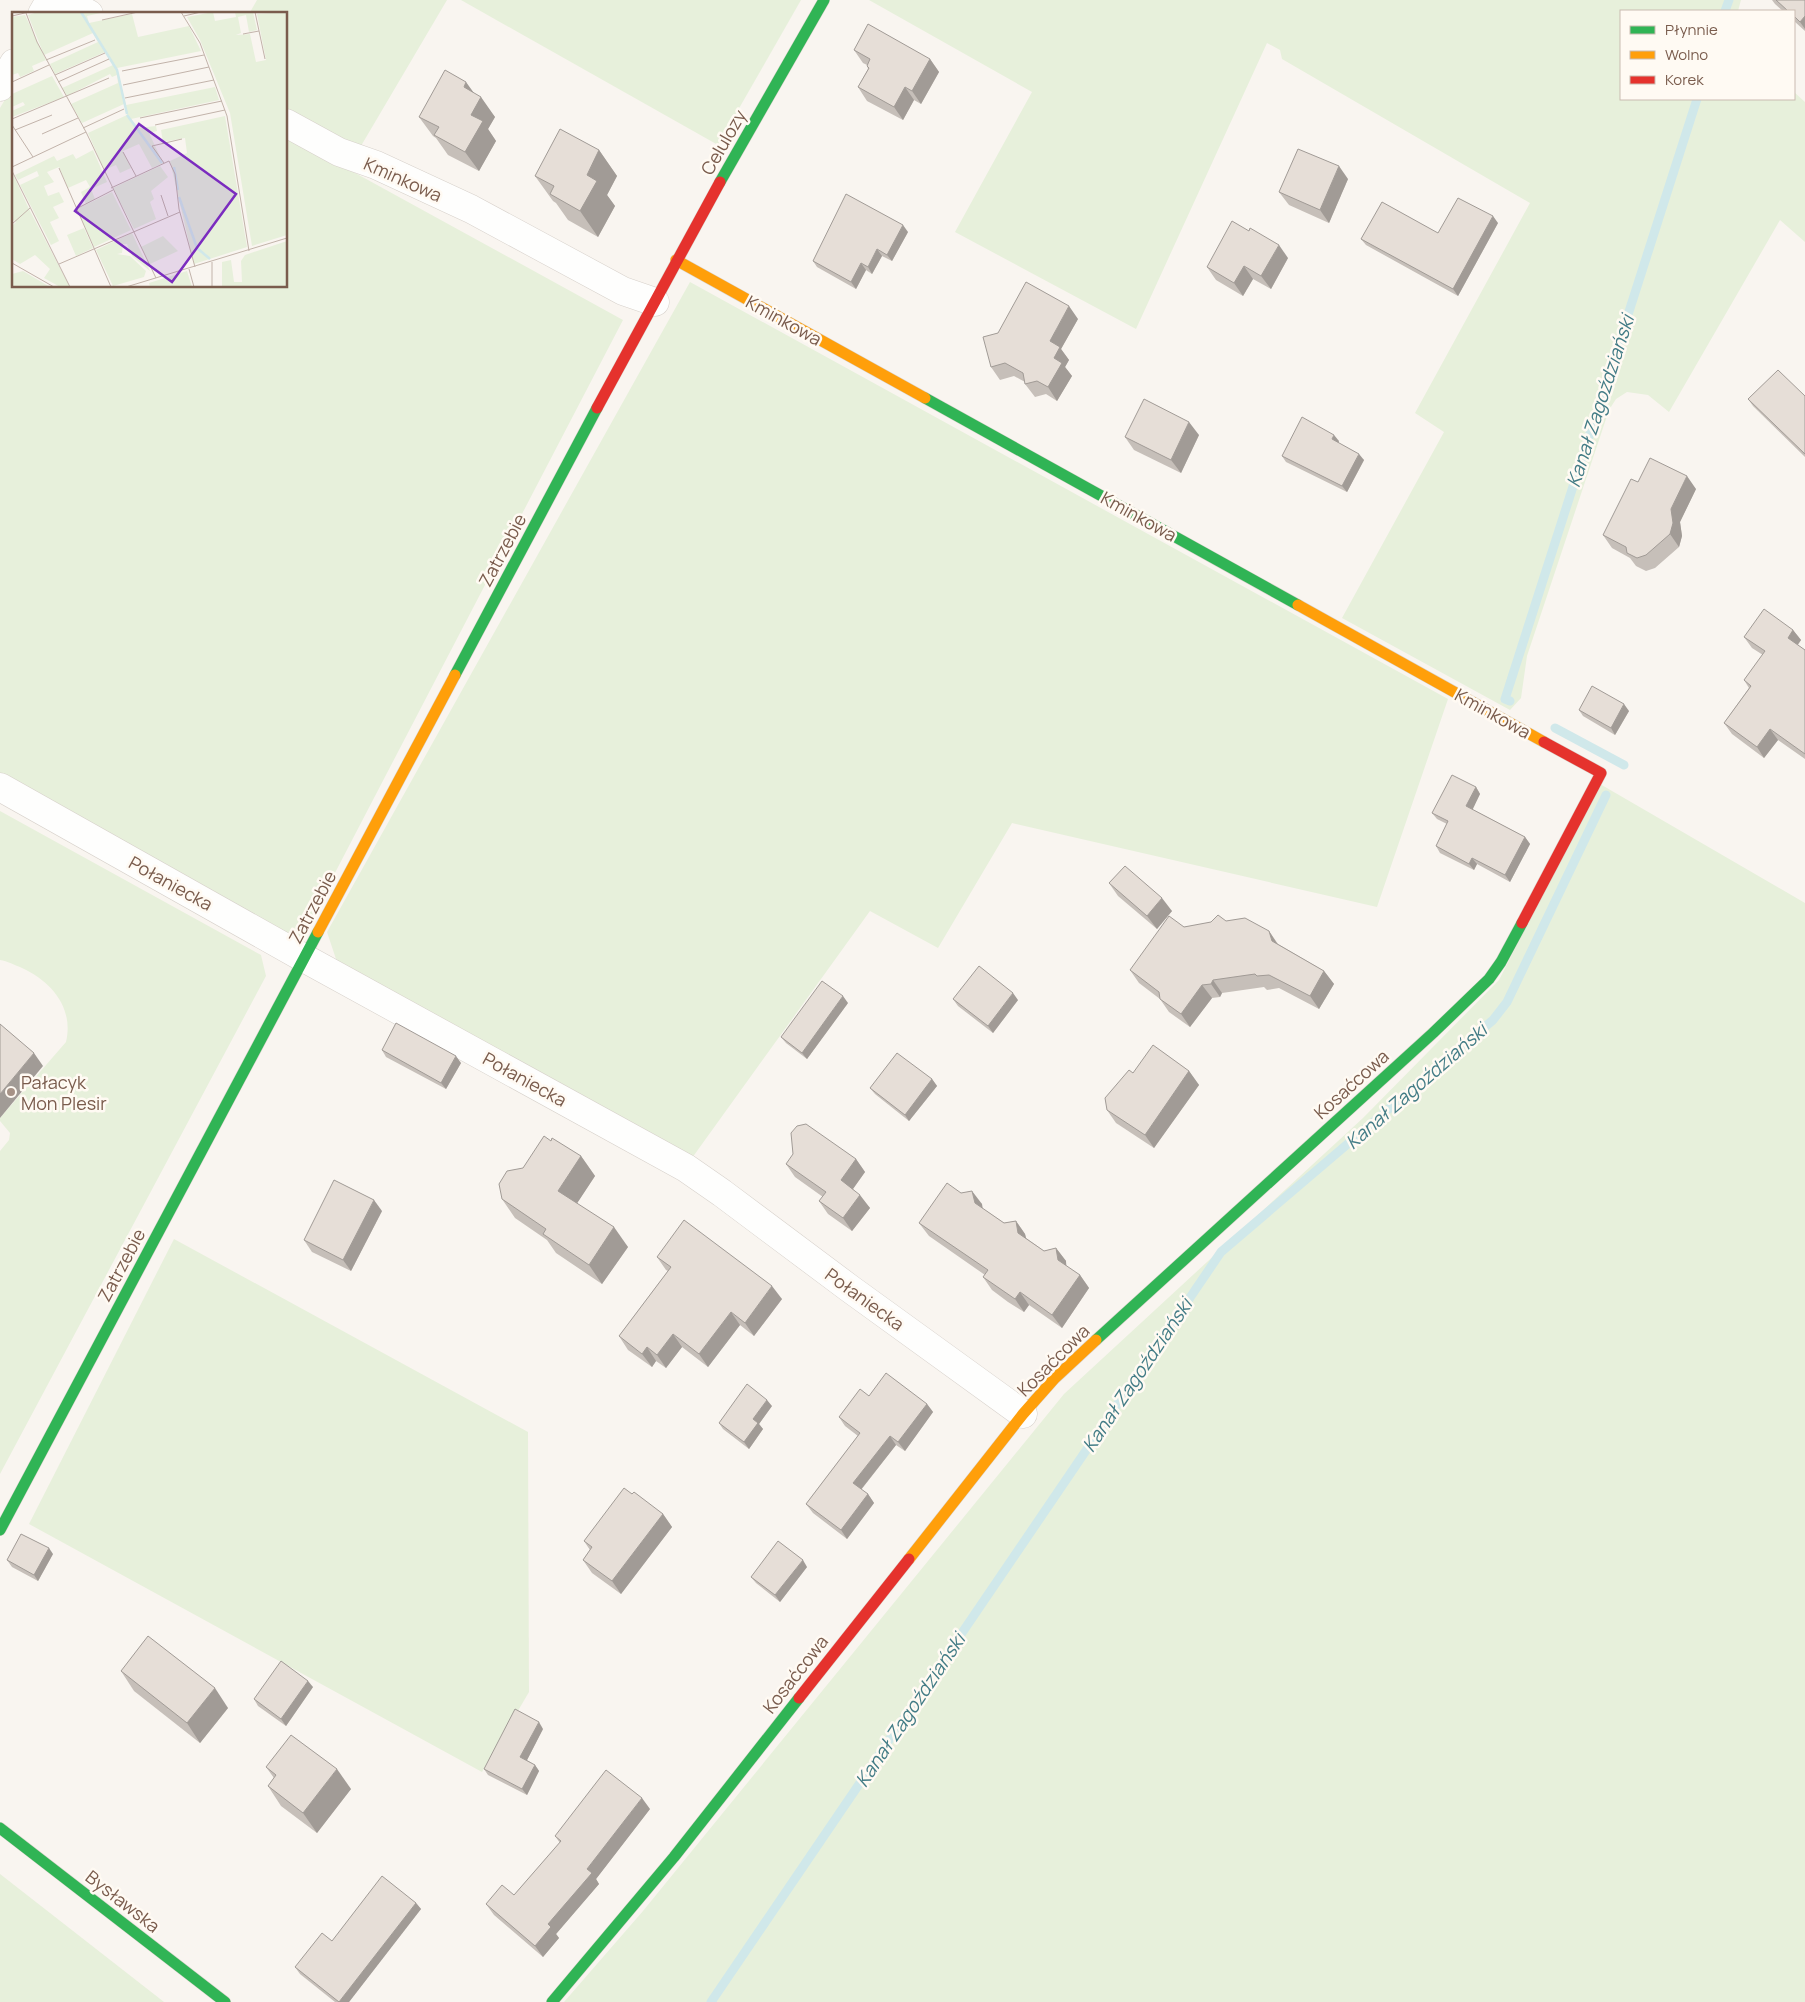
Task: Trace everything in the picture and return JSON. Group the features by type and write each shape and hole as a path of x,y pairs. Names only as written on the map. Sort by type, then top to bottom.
{"street":[{"path":"43,12 50,0"},
{"path":"64,0 85,12"},
{"name":"Celulozy","path":"655,302 676,260 824,0"},
{"path":"0,87 12,66"},
{"name":"Kminkowa","path":"288,124 339,152 376,166 471,209 624,291 655,302"},
{"name":"Kminkowa","path":"676,260 1601,773"},
{"name":"Zatrzebie","path":"0,1530 655,302"},
{"name":"Kosaćcowa","path":"552,2002 674,1856 1023,1414 1054,1379 1419,1046 1488,979 1502,962 1601,773"},
{"name":"Połaniecka","path":"0,787 304,958 686,1168 1023,1414"},
{"name":"Bysławska","path":"0,1828 225,2002"}],"green space":[{"path":"257,0 447,0 358,151 288,113 288,12 250,12"},
{"path":"461,0 801,0 718,145"},
{"path":"869,0 1741,0 1738,10 1620,10 1620,100 1795,100 1795,93 1805,102 1805,242 1780,220 1669,412 1648,395 1627,392 1616,399 1609,410 1527,656 1521,698 1510,710 1342,618 1444,432 1415,413 1530,203 1282,59 1280,50 1267,43 1136,329 955,232 1032,92"},
{"path":"12,87 12,288 288,288 288,136 623,320 300,940 0,775 0,108"},
{"path":"690,282 1448,699 1377,907 1012,823 938,948 870,911 692,1158 338,965 327,932"},
{"path":"1600,784 1805,903 1805,2002 564,2002 643,1911 1064,1394 1363,1118 1499,980"},
{"path":"0,811 261,955 266,976 0,1474 0,1151 9,1140 10,1133 0,1121 0,1118 66,1042 68,1030 64,1007 51,989 33,974 14,964 0,960"},
{"path":"174,1239 528,1432 529,1692 482,1772 29,1524"},
{"path":"0,1874 164,2002 0,2002"}],"building":[{"path":"1776,0 1805,0 1805,16 1800,22 1795,17 1795,10 1787,10"},
{"path":"868,24 930,59 912,91 905,87 894,107 858,87 869,68 867,66 870,59 854,50"},
{"path":"445,70 466,82 464,87 481,97 471,115 483,121 465,152 434,135 439,127 419,117"},
{"path":"560,129 599,150 587,175 597,181 580,211 550,194 554,186 535,176"},
{"path":"1298,149 1339,166 1320,210 1279,192"},
{"path":"846,194 903,225 887,255 877,249 868,267 861,263 851,282 813,261"},
{"path":"1458,198 1493,216 1453,289 1361,239 1382,202 1438,233"},
{"path":"1232,221 1249,231 1250,228 1279,245 1261,276 1244,266 1234,283 1207,267"},
{"path":"1026,282 1069,306 1050,341 1060,347 1054,358 1062,363 1048,387 1037,381 1025,384 1023,373 1005,363 991,367 983,337 998,333"},
{"path":"1778,370 1805,396 1805,454 1748,399"},
{"path":"1144,399 1189,422 1171,460 1125,437"},
{"path":"1302,417 1334,435 1332,439 1359,454 1342,486 1282,456"},
{"path":"1650,458 1687,476 1671,509 1673,523 1670,534 1646,555 1637,558 1627,553 1626,547 1603,535 1631,479 1638,482"},
{"path":"1764,609 1793,630 1788,638 1805,650 1805,754 1770,729 1757,747 1724,723 1751,686 1744,680 1765,651 1744,637"},
{"path":"1592,686 1624,704 1611,728 1579,710"},
{"path":"1452,775 1476,787 1466,806 1525,837 1505,875 1472,858 1469,864 1436,846 1448,821 1432,813"},
{"path":"1125,866 1162,898 1147,916 1109,883"},
{"path":"1218,915 1226,921 1245,918 1269,931 1272,941 1324,971 1310,996 1269,975 1257,976 1255,974 1213,980 1211,984 1202,985 1181,1014 1160,999 1159,992 1130,970 1169,916 1184,927 1211,922"},
{"path":"979,966 1013,993 988,1026 953,999"},
{"path":"822,981 843,996 802,1053 781,1037"},
{"path":"396,1023 456,1056 441,1083 382,1050"},
{"path":"0,1024 34,1053 0,1094"},
{"path":"1153,1045 1189,1071 1145,1135 1107,1110 1105,1098 1129,1070 1133,1073"},
{"path":"897,1053 932,1079 905,1115 870,1088"},
{"path":"806,1124 856,1159 841,1180 860,1195 843,1218 819,1201 826,1192 786,1164 793,1154 791,1133 797,1126"},
{"path":"544,1136 551,1141 552,1138 581,1156 558,1191 614,1227 589,1265 543,1234 546,1229 502,1199 499,1184 507,1171 523,1168"},
{"path":"334,1180 374,1200 343,1260 304,1240"},
{"path":"947,1183 961,1193 972,1191 975,1203 1004,1223 1016,1221 1018,1233 1044,1251 1056,1248 1058,1260 1080,1275 1052,1315 1020,1292 1015,1299 983,1277 988,1270 919,1223"},
{"path":"684,1220 772,1286 745,1323 731,1312 699,1354 673,1334 657,1355 647,1347 642,1354 619,1336 671,1267 657,1257"},
{"path":"886,1373 927,1404 898,1442 890,1436 853,1483 868,1494 841,1530 806,1504 860,1433 839,1417 860,1389 869,1396"},
{"path":"747,1384 767,1400 753,1419 758,1423 744,1442 719,1423"},
{"path":"624,1488 632,1494 634,1492 663,1514 612,1581 583,1560 592,1547 584,1541"},
{"path":"21,1534 49,1548 34,1575 7,1560"},
{"path":"778,1541 803,1560 775,1595 751,1577"},
{"path":"148,1636 215,1688 187,1723 121,1671"},
{"path":"281,1661 308,1681 281,1719 254,1699"},
{"path":"515,1709 539,1722 520,1757 535,1765 522,1789 484,1769"},
{"path":"291,1735 337,1769 303,1813 268,1786 276,1775 266,1767"},
{"path":"606,1770 642,1798 587,1869 592,1873 548,1924 551,1927 535,1946 486,1904 502,1885 514,1895 561,1841 555,1836"},
{"path":"382,1876 416,1903 339,2002 295,1967 322,1933 332,1941"}],"waterway":[{"name":"Kanał Zagoździański","path":"1725,10 1729,0"},
{"name":"Kanał Zagoździański","path":"1510,701 1505,699 1697,100"},
{"name":"Kanał Zagoździański","path":"1555,728 1624,765"},
{"name":"Kanał Zagoździański","path":"711,2002 1221,1252 1493,1020 1507,1002 1606,795"}],"traffic: fast":[{"path":"720,182 824,0"},
{"path":"925,398 1298,605"},
{"path":"455,675 597,408"},
{"path":"1096,1340 1433,1033 1489,979 1501,962 1522,923"},
{"path":"0,1530 318,932"},
{"path":"552,2002 674,1857 799,1698"},
{"path":"0,1828 225,2002"}],"traffic: slow":[{"path":"676,260 925,398"},
{"path":"1298,605 1544,742"},
{"path":"318,932 455,675"},
{"path":"909,1559 1023,1414 1054,1379 1096,1340"}],"traffic: jam":[{"path":"597,408 720,182"},
{"path":"1522,923 1601,773 1544,742"},
{"path":"799,1698 909,1559"}],"place":[{"name":"Pałacyk Mon Plesir","path":"11,1092"}]}
